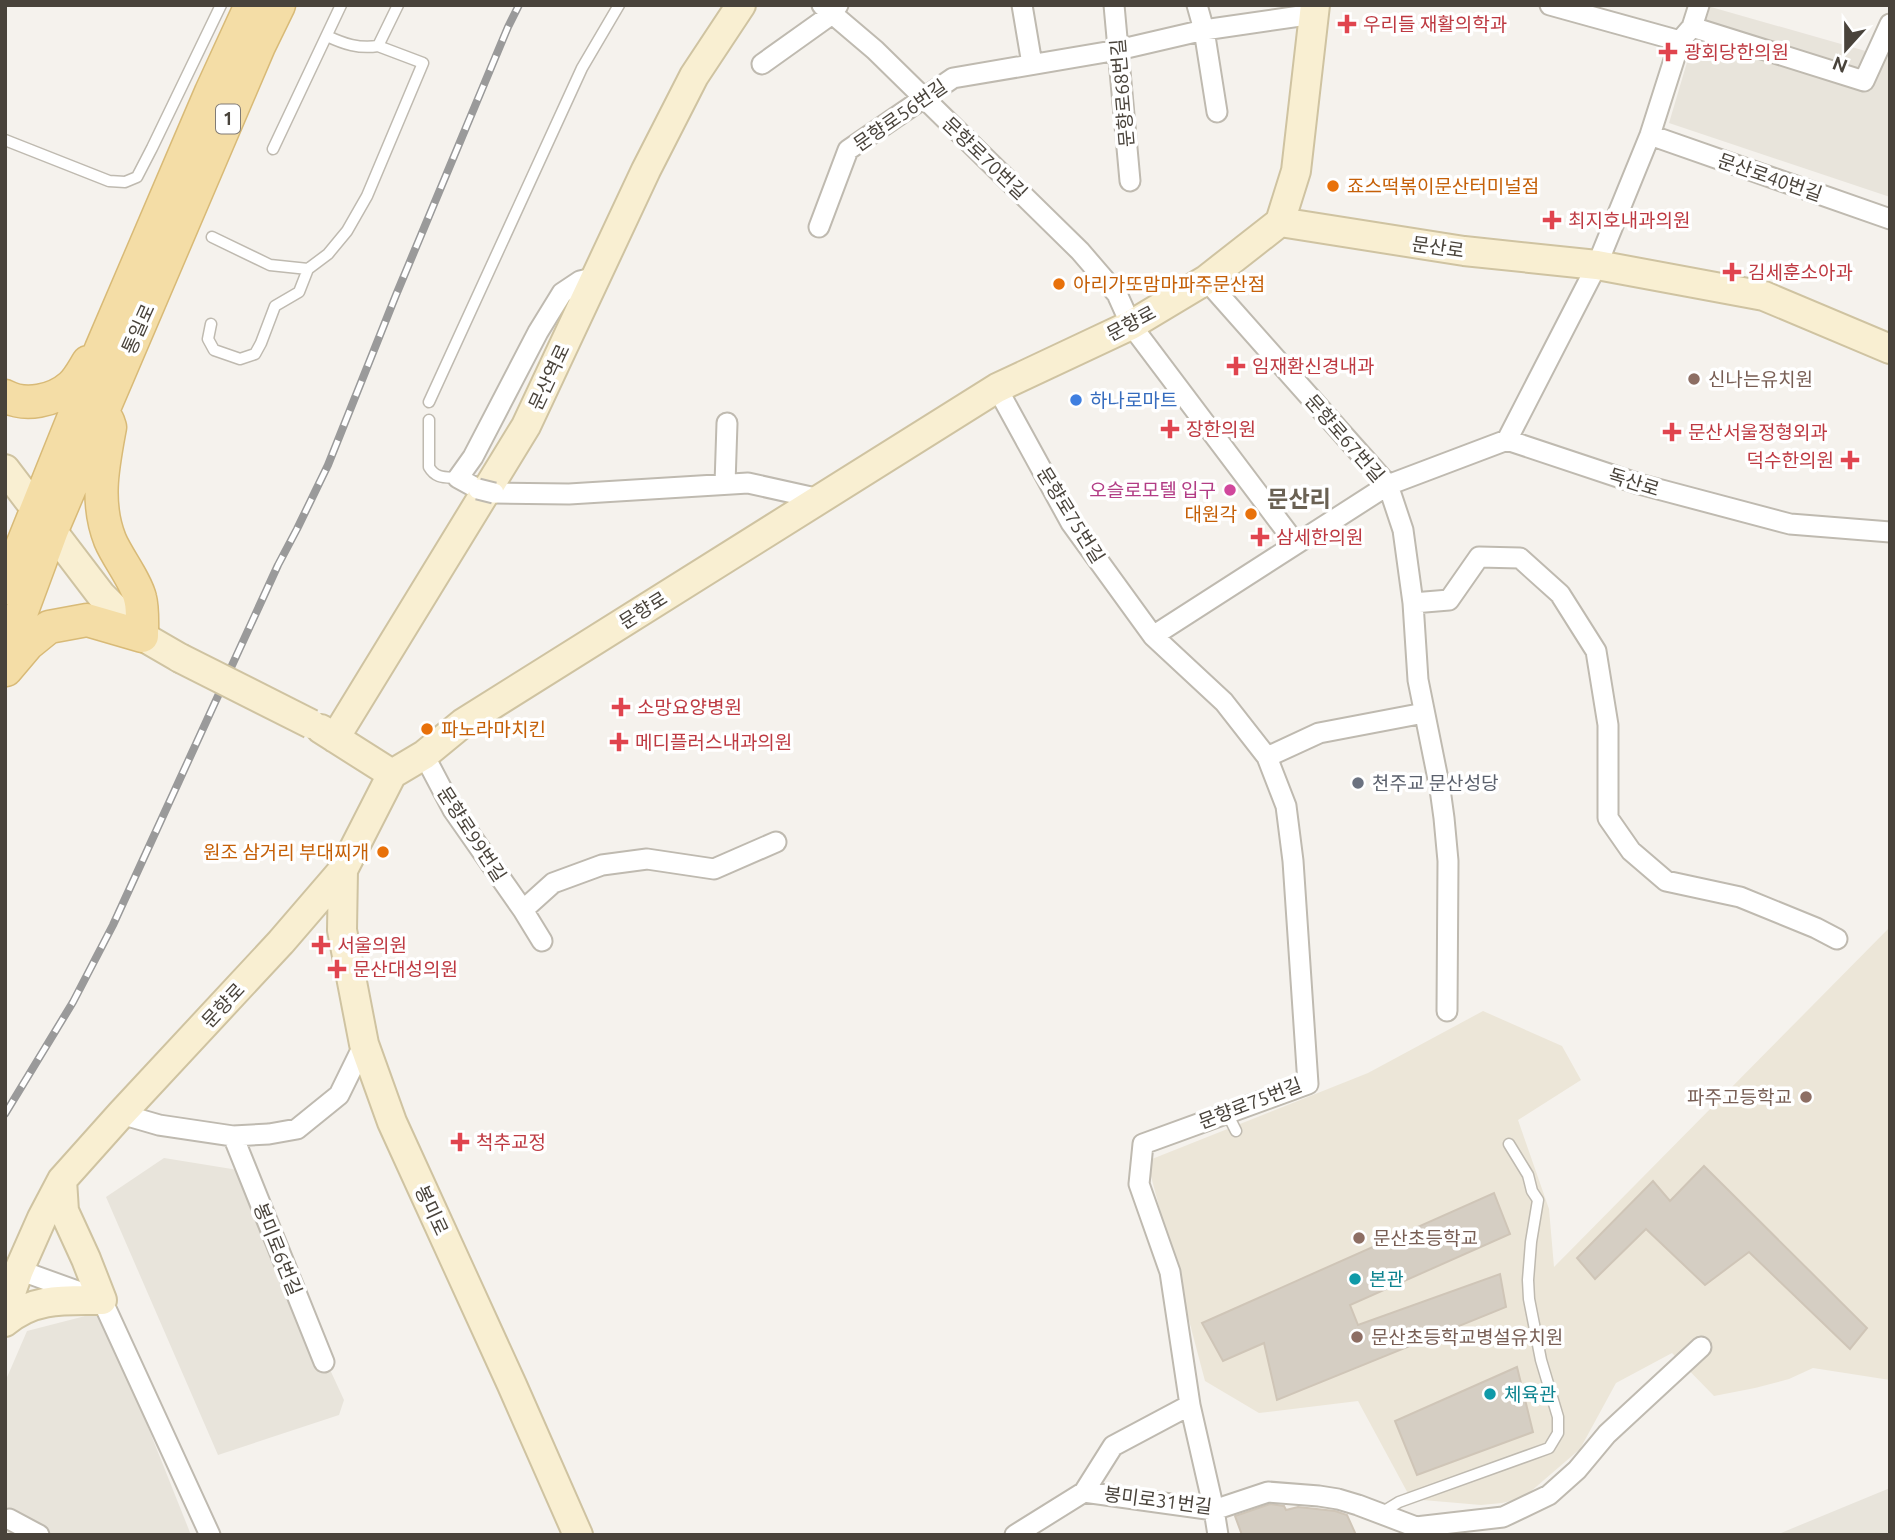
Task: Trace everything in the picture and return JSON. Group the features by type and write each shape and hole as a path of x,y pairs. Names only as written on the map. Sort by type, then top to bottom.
{"main road":[{"name":"통일로","path":"5,657 44,519 101,349 251,5"},
{"name":"통일로","path":"5,588 104,407 258,46 279,5"},
{"path":"5,396 25,402 50,398 71,386 101,349"},
{"path":"5,671 28,643 49,627 87,620 142,636 140,597 110,540 104,518 101,482 110,427 104,407"}],"street":[{"name":"문산역로","path":"323,731 526,426 646,170 694,76 741,5"},
{"path":"1023,5 1032,64"},
{"name":"문향로68번길","path":"1114,5 1130,181"},
{"path":"1198,5 1217,112"},
{"path":"1550,5 1686,34 1864,81 1890,24"},
{"path":"1153,636 1388,485 1507,440 1597,265 1699,5"},
{"path":"762,64 831,8"},
{"name":"문향로70번길","path":"831,8 1080,251 1117,294 1131,325 1296,544"},
{"path":"1280,222 1296,171 1315,10"},
{"name":"문향로56번길","path":"819,227 848,150 953,78 1118,50 1204,30 1315,10"},
{"name":"문산로40번길","path":"1650,135 1890,219"},
{"name":"문산로","path":"1280,222 1464,251 1597,265 1764,296 1890,349"},
{"name":"문향로","path":"5,1310 41,1218 62,1180 281,942 343,870 392,774 424,755 463,723 997,388 1131,325 1206,280 1280,222"},
{"path":"597,277 580,281 562,293 538,332 473,457 458,478 486,491 569,494 748,483 820,499"},
{"name":"문향로67번길","path":"1206,280 1388,485 1403,530 1413,603 1418,680 1440,789 1448,861 1447,1011"},
{"name":"문향로75번길","path":"997,388 1071,523 1153,636 1224,702 1267,757 1286,806 1293,861 1308,1084 1231,1122 1143,1144 1139,1184 1170,1272 1190,1405 1218,1535"},
{"path":"725,484 727,423"},
{"name":"독산로","path":"1507,440 1639,484 1790,524 1890,532"},
{"path":"5,469 101,595 142,636 323,731 392,774"},
{"path":"1413,603 1450,600 1479,557 1520,558 1560,594 1596,650 1608,725 1608,818 1631,851 1666,881 1740,897 1837,939"},
{"path":"1267,757 1319,733 1424,713"},
{"name":"문향로99번길","path":"424,755 453,810 542,941"},
{"path":"523,910 554,883 602,865 647,859 714,869 776,842"},
{"name":"봉미로","path":"343,870 342,930 364,1044 392,1122 578,1535"},
{"path":"121,1114 159,1125 233,1136 297,1129 340,1095 364,1044"},
{"name":"봉미로6번길","path":"233,1136 324,1362"},
{"path":"62,1180 64,1211 210,1535"},
{"path":"19,1270 102,1300"},
{"path":"5,1322 32,1306 57,1299 102,1300"},
{"name":"봉미로31번길","path":"1015,1535 1084,1492 1214,1510 1268,1492 1338,1499 1416,1527 1503,1517 1549,1495 1577,1470 1607,1434 1701,1347"},
{"path":"1084,1492 1113,1446 1190,1405"},
{"path":"9,1519 39,1535"}],"lane":[{"path":"5,140 109,181 125,182 137,177 221,5"},
{"path":"273,149 341,5"},
{"path":"378,46 398,5"},
{"path":"429,402 582,68 619,5"},
{"path":"211,324 208,339 214,350 240,359 255,354 275,306 299,292 308,269 328,254 347,232 367,196 423,62 378,46 363,48 341,43 327,36"},
{"path":"212,237 270,265 308,269"},
{"path":"429,420 429,467 433,474 439,477 458,478"},
{"path":"1381,1513 1399,1502 1549,1448 1558,1433 1558,1417 1541,1360 1529,1299 1531,1242 1538,1200 1510,1143"}],"shaded area":[{"path":"1704,5 1890,58 1890,197 1669,123"},
{"name":"문산초등학교","path":"1890,927 1890,1380 1813,1368 1789,1379 1714,1396 1672,1353 1616,1383 1580,1449 1523,1498 1481,1505 1411,1499 1358,1401 1259,1413 1205,1381 1147,1161 1368,1073 1483,1011 1562,1046 1581,1080 1518,1120 1549,1209 1554,1267"},
{"path":"164,1158 238,1170 344,1400 339,1415 218,1455 106,1197"},
{"path":"97,1313 130,1382 191,1535 5,1535 5,1382 27,1331"},
{"path":"1890,1488 1890,1535 1776,1535"}],"building":[{"path":"1704,1166 1867,1328 1850,1349 1749,1252 1705,1285 1646,1229 1595,1279 1577,1258 1653,1181 1670,1201"},
{"path":"1494,1193 1510,1234 1350,1305 1358,1325 1500,1274 1506,1307 1277,1400 1264,1343 1223,1361 1202,1323"},
{"name":"체육관","path":"1517,1367 1533,1432 1417,1475 1395,1421"},
{"path":"1270,1504 1284,1506 1286,1510 1298,1507 1347,1515 1356,1535 1242,1535 1235,1516"}],"railway":[{"path":"5,1114 73,1002 113,925 278,565 328,465 396,295 519,5"}],"place":[{"name":"우리들 재활의학과","path":"1347,24"},
{"name":"광회당한의원","path":"1668,52"},
{"name":"죠스떡볶이문산터미널점","path":"1333,186"},
{"name":"최지호내과의원","path":"1552,220"},
{"name":"김세훈소아과","path":"1732,272"},
{"name":"아리가또맘마파주문산점","path":"1059,284"},
{"name":"임재환신경내과","path":"1236,366"},
{"name":"신나는유치원","path":"1694,379"},
{"name":"하나로마트","path":"1076,400"},
{"name":"장한의원","path":"1170,429"},
{"name":"문산서울정형외과","path":"1672,432"},
{"name":"덕수한의원","path":"1850,460"},
{"name":"오슬로모텔 입구","path":"1230,490"},
{"name":"대원각","path":"1251,514"},
{"name":"삼세한의원","path":"1260,537"},
{"name":"소망요양병원","path":"621,707"},
{"name":"파노라마치킨","path":"427,729"},
{"name":"메디플러스내과의원","path":"619,742"},
{"name":"천주교 문산성당","path":"1358,783"},
{"name":"원조 삼거리 부대찌개","path":"383,852"},
{"name":"서울의원","path":"321,945"},
{"name":"문산대성의원","path":"337,969"},
{"name":"파주고등학교","path":"1806,1097"},
{"name":"척추교정","path":"460,1142"},
{"name":"문산초등학교","path":"1359,1238"},
{"name":"본관","path":"1355,1279"},
{"name":"문산초등학교병설유치원","path":"1357,1337"},
{"name":"체육관","path":"1490,1394"}],"district":[{"name":"문산리","path":"1299,499"}]}
